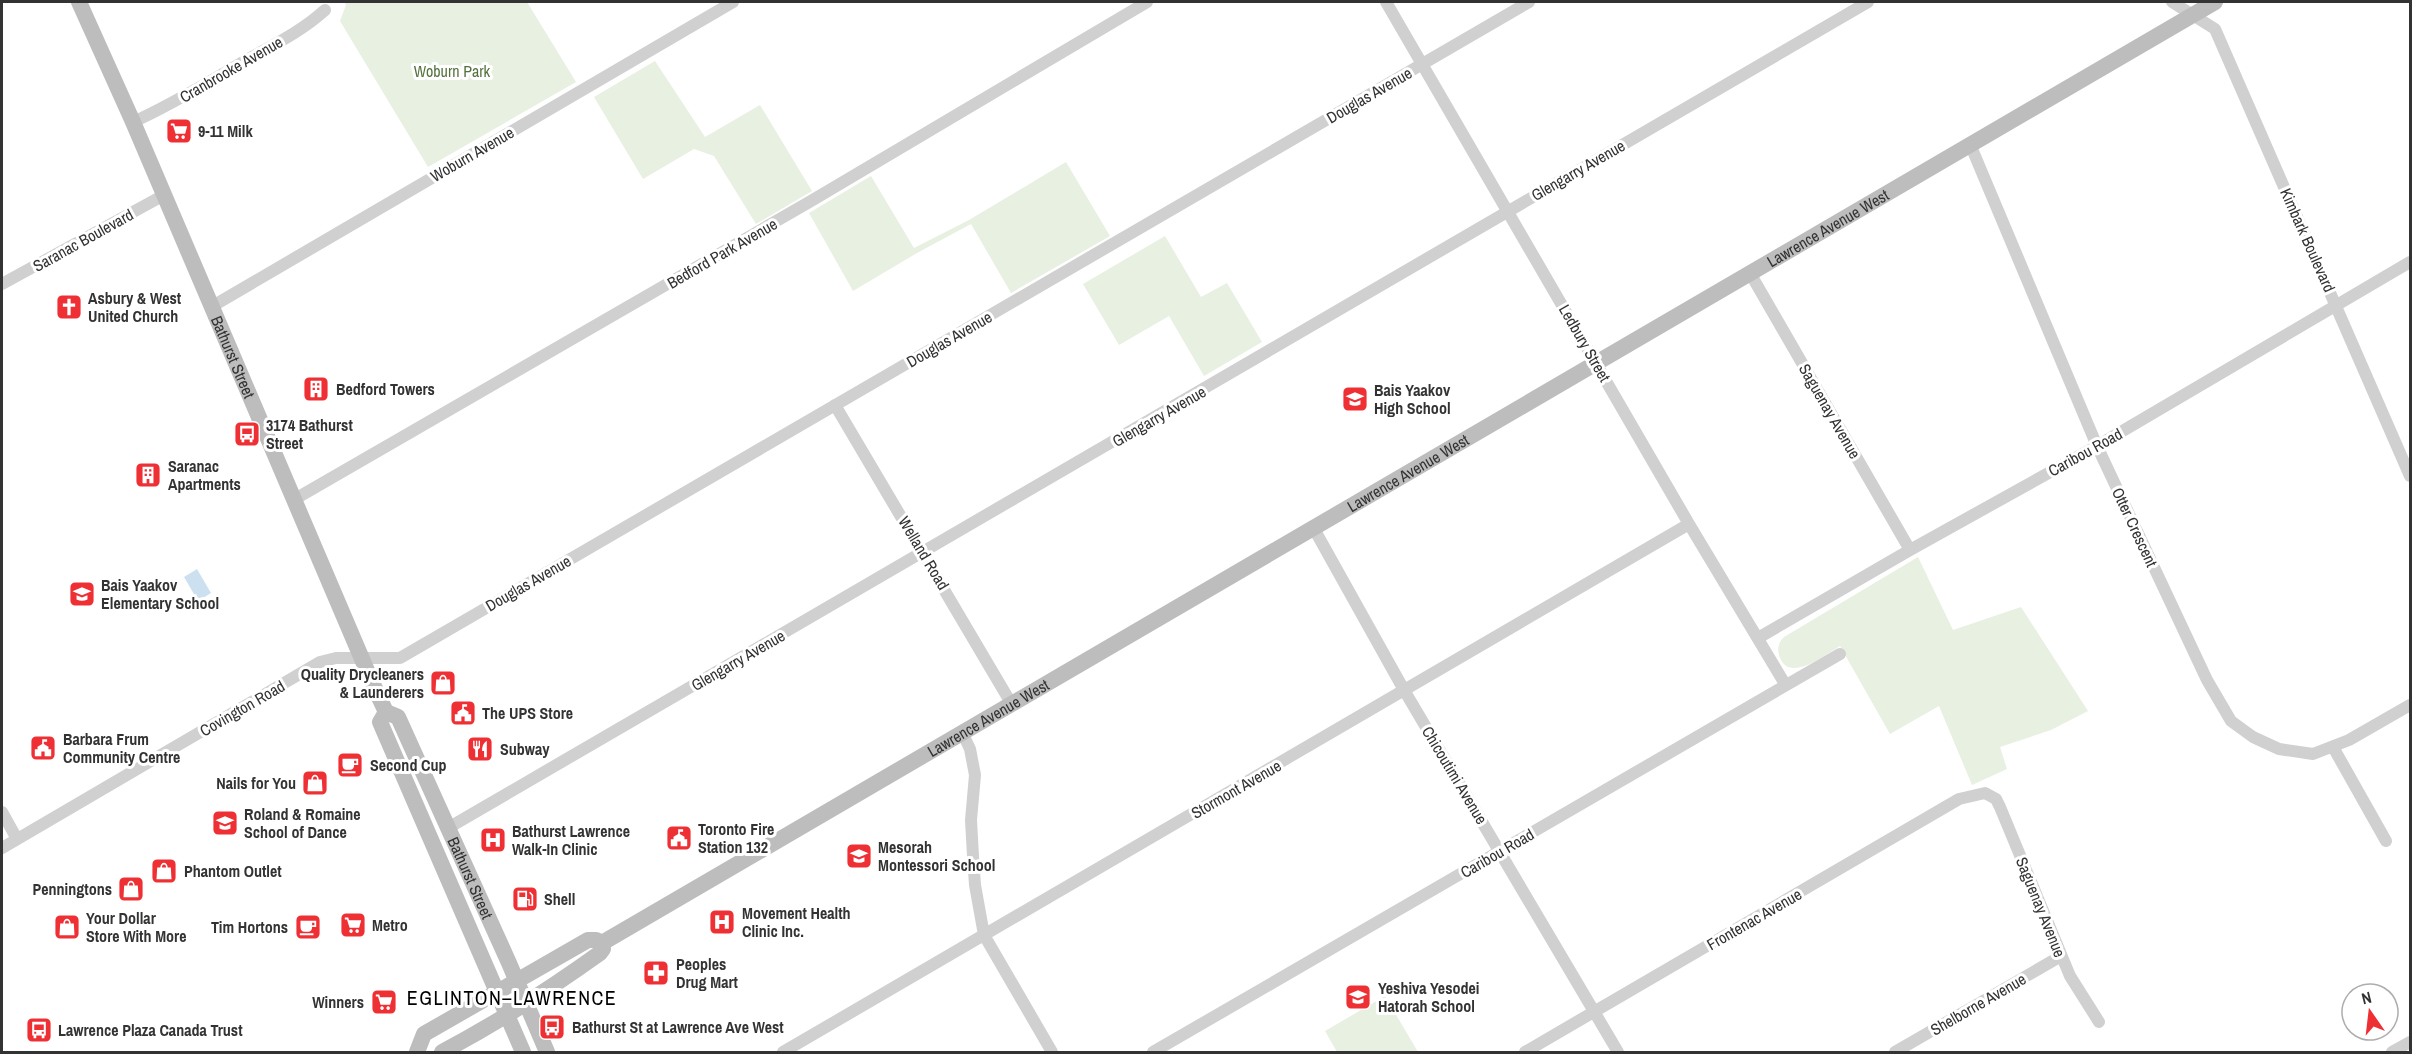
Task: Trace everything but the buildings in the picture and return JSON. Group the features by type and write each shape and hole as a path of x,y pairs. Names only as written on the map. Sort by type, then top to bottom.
{"main road":[{"name":"Bathurst Street","path":"80,2 386,712 398,717 547,1053"},
{"name":"Lawrence Avenue West","path":"602,943 1011,702 2215,2"},
{"name":"Bathurst Street","path":"386,712 380,722 523,1053"},
{"name":"Lawrence Avenue West","path":"418,1052 424,1034 588,940 596,939 602,943 603,949 600,953 527,1005 442,1053"}],"street":[{"name":"Woburn Avenue","path":"210,307 733,2"},
{"name":"Bedford Park Avenue","path":"295,499 811,201 1147,2"},
{"name":"Ledbury Street","path":"1386,2 1689,524 1785,684"},
{"name":"Douglas Avenue","path":"363,658 400,658 1530,2"},
{"name":"Glengarry Avenue","path":"448,828 925,553 1868,2"},
{"name":"Kimbark Boulevard","path":"2172,2 2215,29 2410,476"},
{"name":"Cranbrooke Avenue","path":"133,122 164,108 277,43 311,23 325,10"},
{"name":"Otter Crescent","path":"1970,144 2097,447 2207,680 2231,721 2253,737 2279,749 2313,754 2349,740 2410,705"},
{"name":"Saranac Boulevard","path":"2,284 164,195"},
{"name":"Caribou Road","path":"1758,638 1910,550 2097,447 2410,262"},
{"name":"Saguenay Avenue","path":"1749,273 1910,550"},
{"name":"Welland Road","path":"835,405 925,553 1011,702"},
{"name":"Stormont Avenue","path":"783,1053 1689,524"},
{"name":"Chicoutimi Avenue","path":"1313,527 1404,690 1618,1053"},
{"name":"Caribou Road","path":"1154,1053 1840,654"},
{"name":"Covington Road","path":"2,848 320,662 336,658 363,658"},
{"path":"962,732 970,749 975,775 972,819 973,856 975,885 984,935 1052,1053"},
{"path":"2333,747 2386,841"},
{"name":"Saguenay Avenue","path":"1985,793 1996,799 2000,807 2070,976 2099,1022"},
{"name":"Frontenac Avenue","path":"1525,1053 1959,799 1985,793"},
{"path":"2,812 17,839"},
{"name":"Shelborne Avenue","path":"1895,1053 2061,956"},
{"path":"2392,1053 2410,1042"}],"green space":[{"name":"Woburn Park","path":"344,2 527,2 576,82 428,167 340,21 346,5"},
{"path":"655,61 705,137 760,105 812,191 756,224 714,156 694,149 643,179 594,97"},
{"path":"1066,162 1110,236 1011,293 971,224 853,291 809,213 871,176 914,248 969,220"},
{"path":"1165,236 1201,297 1227,283 1262,342 1204,376 1169,316 1119,345 1083,284"},
{"path":"1918,557 1953,630 2021,607 2088,711 2051,730 2000,747 2007,769 1972,785 1939,706 1890,734 1840,646 1816,661 1798,668 1790,668 1783,664 1779,655 1779,645 1784,637"},
{"path":"1385,996 1418,1052 1337,1052 1325,1031"}],"water":[{"path":"197,569 211,593 198,601 184,577"}],"place":[{"name":"9-11 Milk","path":"179,131"},
{"name":"Asbury & West United Church","path":"69,307"},
{"name":"Bedford Towers","path":"316,389"},
{"name":"Bais Yaakov High School","path":"1355,399"},
{"name":"3174 Bathurst Street","path":"247,434"},
{"name":"Saranac Apartments","path":"148,475"},
{"name":"Bais Yaakov Elementary School","path":"82,594"},
{"name":"Quality Drycleaners & Launderers","path":"443,683"},
{"name":"The UPS Store","path":"463,713"},
{"name":"Barbara Frum Community Centre","path":"43,748"},
{"name":"Subway","path":"480,749"},
{"name":"Second Cup","path":"350,765"},
{"name":"Nails for You","path":"315,783"},
{"name":"Roland & Romaine School of Dance","path":"225,823"},
{"name":"Toronto Fire Station 132","path":"679,838"},
{"name":"Bathurst Lawrence Walk-In Clinic","path":"493,840"},
{"name":"Mesorah Montessori School","path":"859,856"},
{"name":"Phantom Outlet","path":"164,871"},
{"name":"Penningtons","path":"131,889"},
{"name":"Shell","path":"525,899"},
{"name":"Movement Health Clinic Inc.","path":"722,922"},
{"name":"Metro","path":"353,925"},
{"name":"Your Dollar Store With More","path":"67,927"},
{"name":"Tim Hortons","path":"308,927"},
{"name":"Peoples Drug Mart","path":"656,973"},
{"name":"Yeshiva Yesodei Hatorah School","path":"1358,997"},
{"name":"Winners","path":"384,1002"},
{"name":"Bathurst St at Lawrence Ave West","path":"552,1027"},
{"name":"Lawrence Plaza Canada Trust","path":"39,1030"}],"district":[{"name":"EGLINTON–LAWRENCE","path":"512,998"}]}
